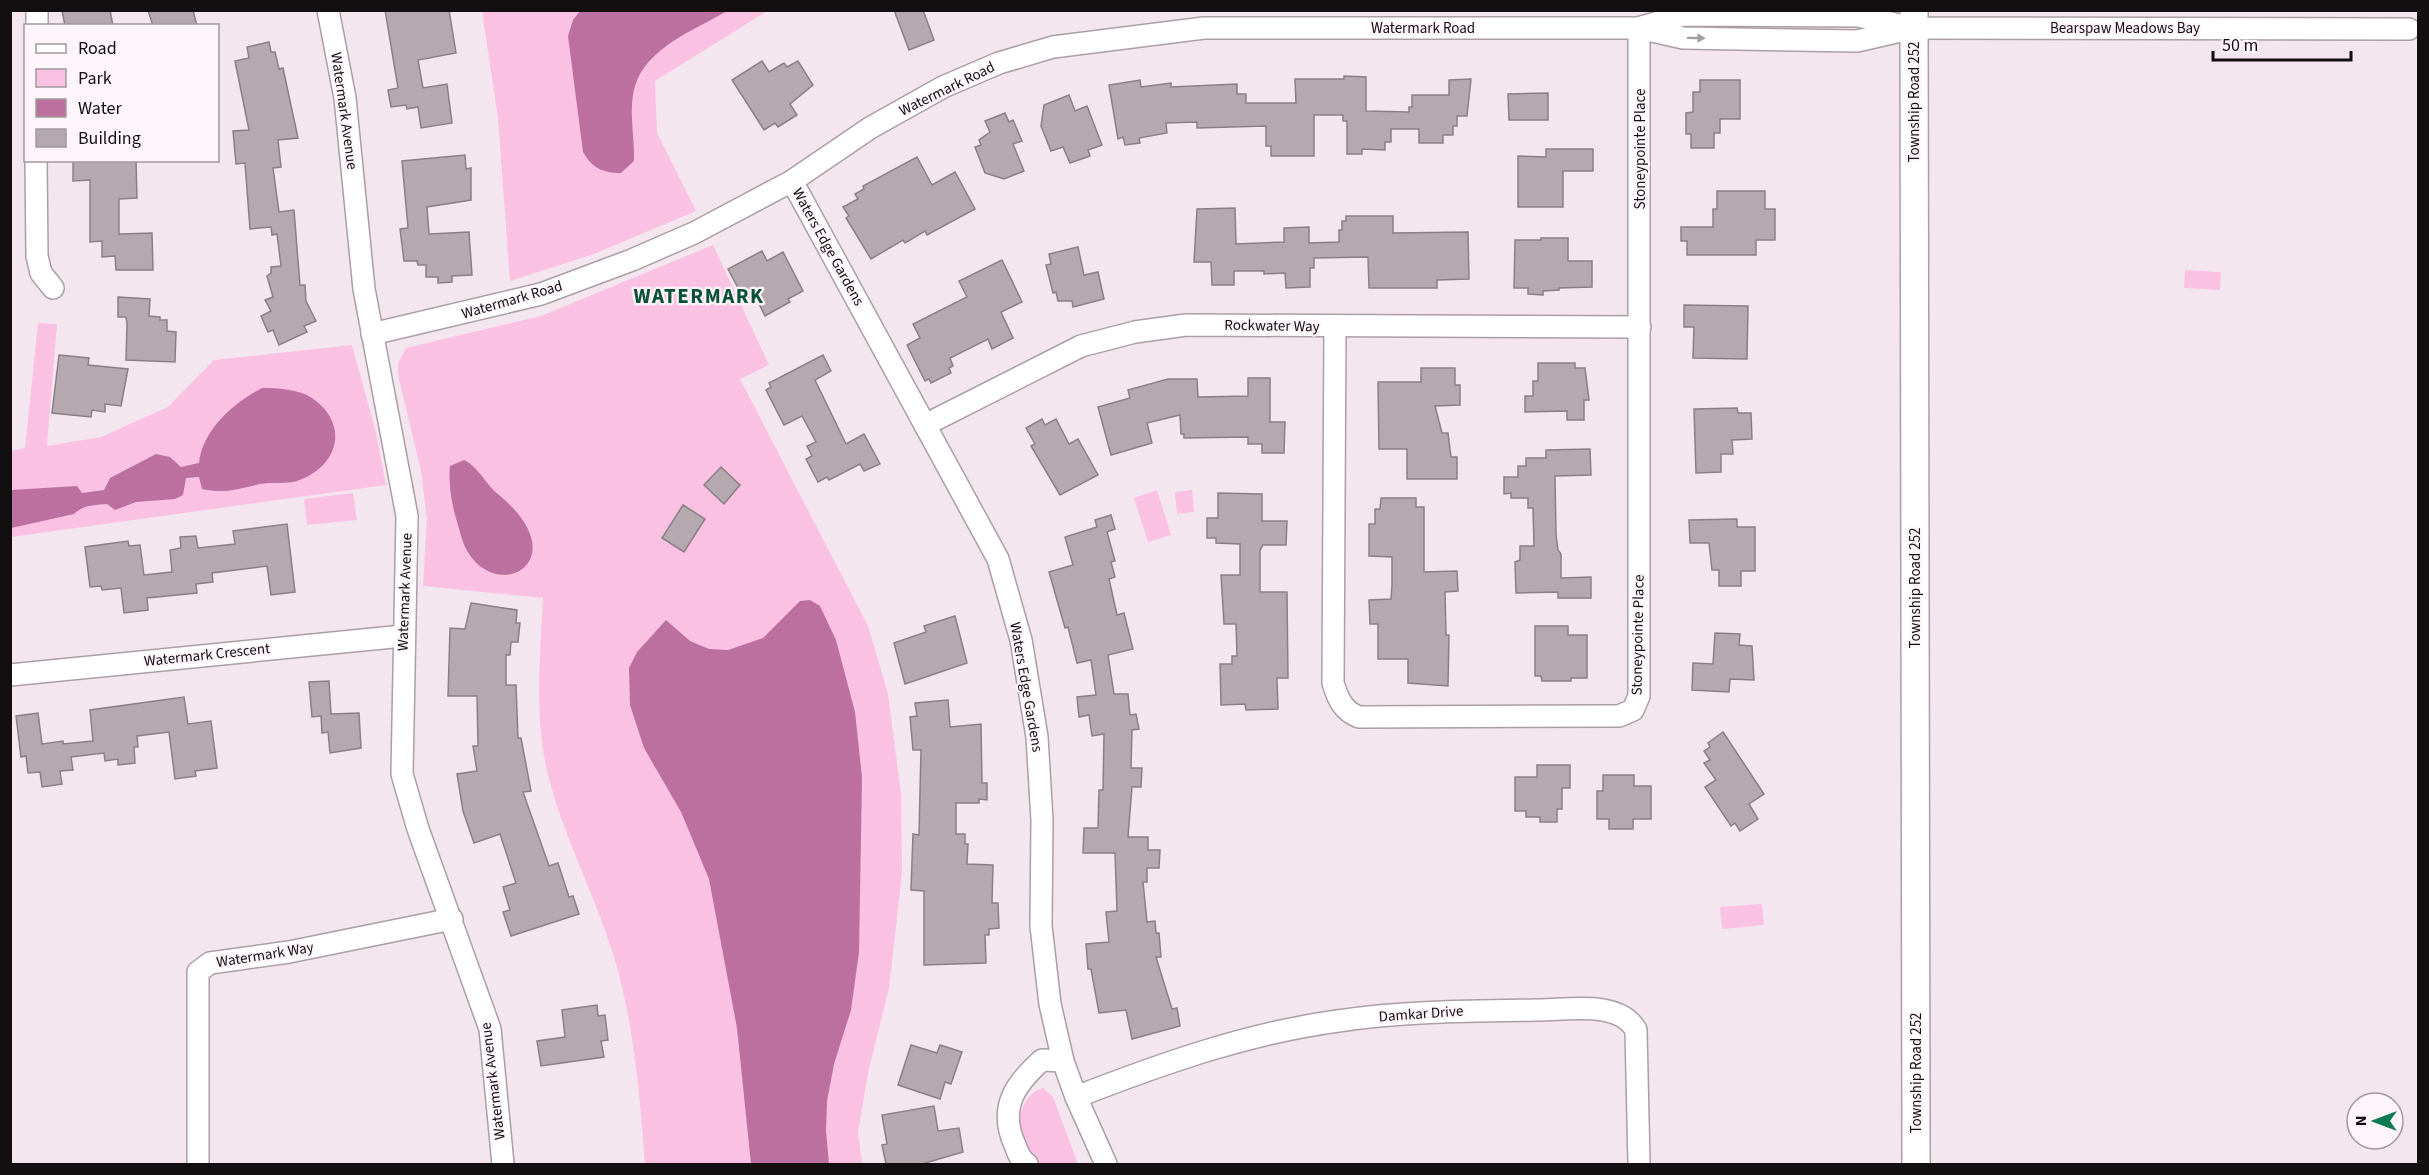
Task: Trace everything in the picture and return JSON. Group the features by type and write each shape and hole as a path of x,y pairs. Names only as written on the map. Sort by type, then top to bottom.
{"street":[{"name":"Watermark Avenue","path":"328,10 345,98 364,289 407,516 402,774 418,829 490,1029 503,1164"},
{"name":"Watermark Road","path":"372,334 472,312 571,283 694,233 792,181 870,128 943,87 999,63 1053,47 1204,28 1439,19 1639,28 1684,15 1858,16 1914,19"},
{"name":"Bearspaw Meadows Bay","path":"1914,19 2409,29"},
{"name":"Township Road 252","path":"1914,19 1916,1164"},
{"name":"Stoneypointe Place","path":"1335,327 1333,682 1341,704 1348,713 1359,717 1619,716 1633,710 1639,696 1639,28"},
{"path":"36,162 37,256 41,273 53,288"},
{"name":"Waters Edge Gardens","path":"792,181 998,559 1021,640 1037,737 1042,820 1041,926 1050,1004 1063,1061 1076,1097 1106,1164"},
{"name":"Rockwater Way","path":"925,425 1081,346 1135,332 1186,325 1640,327"},
{"name":"Watermark Crescent","path":"10,675 403,636"},
{"name":"Watermark Way","path":"198,1164 198,972 210,963 289,952 452,919"},
{"name":"Damkar Drive","path":"1076,1097 1195,1054 1297,1028 1338,1021 1457,1011 1606,1010 1630,1020 1636,1030 1639,1164"},
{"path":"1027,1164 1021,1161 1010,1134 1008,1104 1021,1079 1042,1060 1063,1061"}],"green space":[{"path":"482,11 767,11 655,81 657,133 696,211 594,254 510,281 498,118"},
{"path":"713,245 769,365 740,379 868,626 888,694 901,794 902,873 889,988 868,1073 858,1132 862,1164 645,1164 639,1091 624,995 611,946 555,800 544,753 539,709 543,598 423,586 427,518 421,471 398,375 398,363 406,348 541,316"},
{"path":"2185,270 2221,272 2220,290 2184,288"},
{"path":"38,323 57,324 47,446 101,437 168,407 214,360 352,345 375,429 386,485 11,537 10,451 25,448"},
{"path":"1157,490 1171,535 1148,542 1134,498"},
{"path":"1192,490 1194,512 1177,514 1175,492"},
{"path":"353,493 357,520 307,525 304,499"},
{"path":"1762,904 1764,925 1722,929 1720,907"},
{"path":"1043,1088 1053,1097 1078,1164 1051,1166 1036,1163 1023,1147 1019,1124 1021,1112 1033,1093"}],"water":[{"path":"580,11 727,11 661,50 641,72 635,86 632,104 634,161 621,173 599,168 590,162 583,152 568,36 573,20"},
{"path":"262,388 288,390 307,395 324,408 332,420 335,432 330,455 322,466 311,474 293,482 260,484 224,491 202,489 199,477 186,478 183,495 175,499 136,502 115,510 107,504 94,505 85,507 74,514 11,528 11,490 77,486 82,493 104,490 110,478 156,454 170,457 181,467 199,463 213,428 231,409"},
{"path":"464,460 474,467 522,519 532,539 531,556 523,568 510,574 494,573 478,565 465,547 454,511 450,480 450,466"},
{"path":"810,600 820,606 836,640 855,712 862,777 859,952 851,1010 834,1064 827,1101 826,1131 829,1164 751,1164 737,1028 709,879 681,812 644,748 630,705 629,668 637,652 666,620 690,641 709,649 728,650 763,638 800,601"}],"building":[{"path":"62,10 110,10 113,24 65,24"},
{"path":"148,10 193,10 196,24 152,24"},
{"path":"385,10 449,10 456,53 418,60 423,88 447,84 452,123 421,128 418,107 407,109 406,105 391,107 388,90 398,88"},
{"path":"894,10 923,10 934,40 909,50"},
{"path":"269,42 271,52 275,52 279,69 283,68 298,138 278,140 281,167 273,168 279,212 294,210 300,285 305,285 306,301 316,321 304,326 307,332 279,345 273,330 268,332 261,316 271,311 265,300 273,297 267,276 271,273 271,267 281,266 277,234 272,235 271,227 250,229 245,163 236,164 233,131 249,130 235,61 249,58 247,47"},
{"path":"762,61 769,72 784,63 787,67 798,61 813,85 790,104 797,115 778,127 775,123 764,130 732,80"},
{"path":"1344,76 1366,77 1366,111 1409,112 1409,107 1412,107 1412,95 1449,95 1449,80 1471,79 1467,116 1457,116 1457,126 1453,126 1453,135 1443,135 1443,143 1419,143 1419,129 1391,129 1391,142 1385,142 1385,150 1362,149 1362,154 1347,154 1347,121 1343,121 1343,115 1314,115 1314,156 1271,156 1271,146 1266,146 1266,126 1197,128 1197,122 1166,123 1167,133 1139,138 1140,143 1125,145 1123,137 1118,139 1109,85 1140,80 1141,87 1171,83 1171,87 1237,84 1237,94 1246,94 1246,103 1296,103 1295,79 1344,79"},
{"path":"1700,80 1740,80 1740,119 1720,119 1720,133 1714,133 1714,148 1691,148 1691,134 1686,134 1686,113 1693,112 1693,92 1700,92"},
{"path":"1548,93 1548,120 1509,120 1508,94"},
{"path":"1069,95 1075,111 1087,106 1102,145 1088,150 1090,156 1070,163 1063,147 1051,151 1041,126 1044,105"},
{"path":"1005,113 1009,122 1013,120 1022,141 1013,144 1024,171 1004,179 985,173 975,147 981,145 979,140 990,132 985,121"},
{"path":"1546,149 1593,149 1593,171 1563,171 1563,207 1518,207 1518,156 1546,157"},
{"path":"465,155 466,169 471,168 471,200 427,207 429,234 469,232 472,275 452,276 452,282 438,283 438,277 426,277 426,265 418,265 417,261 404,261 400,229 408,228 402,161"},
{"path":"917,157 932,185 955,172 975,209 927,235 925,231 905,243 903,240 871,259 846,218 849,216 843,207 858,199 855,194 864,189 863,186"},
{"path":"73,162 136,162 137,198 119,199 119,234 152,233 153,270 116,270 115,256 102,257 102,241 90,242 90,180 73,181"},
{"path":"1717,191 1765,191 1765,209 1775,209 1775,240 1756,240 1756,255 1687,255 1687,241 1681,241 1681,227 1713,227 1713,209 1717,209"},
{"path":"1235,208 1236,244 1284,242 1284,228 1309,227 1309,243 1339,242 1339,230 1342,230 1342,221 1346,221 1346,216 1393,216 1393,233 1468,232 1469,279 1437,280 1437,288 1369,288 1368,257 1314,258 1314,268 1310,268 1310,287 1286,288 1285,273 1264,274 1264,271 1234,271 1234,285 1212,285 1211,262 1194,262 1197,209"},
{"path":"1541,238 1568,238 1568,261 1592,261 1592,287 1559,288 1559,290 1543,291 1543,295 1528,294 1528,288 1514,288 1515,240 1541,240"},
{"path":"1078,247 1084,275 1098,272 1104,299 1073,307 1072,301 1058,301 1056,292 1053,293 1046,265 1051,264 1049,254"},
{"path":"762,251 767,261 783,252 803,291 788,299 790,302 765,316 754,294 744,299 728,269"},
{"path":"1002,260 1022,302 1001,312 1013,338 992,349 988,339 950,358 953,366 949,368 951,373 931,383 929,379 925,381 907,345 920,338 913,324 967,297 959,281"},
{"path":"118,297 150,299 149,316 167,320 167,331 176,332 175,362 126,360 127,324 126,317 118,317"},
{"path":"1684,305 1748,306 1747,359 1693,358 1694,327 1684,327"},
{"path":"59,355 89,358 88,365 128,369 121,406 105,404 105,412 92,410 91,417 52,413"},
{"path":"823,355 831,371 815,380 846,444 864,434 880,464 864,471 860,464 829,480 827,477 818,482 806,459 812,456 807,446 816,442 802,416 784,425 766,390 771,387 769,383"},
{"path":"1538,363 1575,363 1575,368 1585,368 1589,400 1584,400 1584,420 1567,420 1567,411 1525,412 1525,396 1533,396 1533,381 1538,381"},
{"path":"1421,368 1455,368 1455,385 1460,385 1460,405 1435,406 1442,433 1448,433 1451,457 1457,457 1457,479 1407,479 1407,449 1379,449 1378,382 1421,382"},
{"path":"1248,378 1270,378 1270,422 1285,422 1284,453 1262,453 1262,444 1248,444 1248,437 1184,438 1184,434 1181,434 1180,415 1147,423 1152,443 1111,455 1098,407 1130,398 1128,390 1168,379 1197,379 1198,397 1248,396"},
{"path":"1737,408 1738,413 1751,413 1752,439 1732,440 1733,454 1721,454 1721,472 1696,473 1694,409"},
{"path":"1042,419 1045,425 1056,419 1069,444 1078,439 1098,475 1060,495 1031,446 1035,444 1026,428"},
{"path":"1590,449 1591,475 1555,476 1556,534 1558,550 1561,554 1561,578 1591,577 1591,598 1558,598 1558,592 1516,593 1515,562 1520,560 1520,546 1534,546 1533,508 1528,508 1528,498 1511,498 1511,493 1504,494 1504,477 1518,477 1518,466 1526,466 1526,458 1546,458 1546,450"},
{"path":"721,467 740,485 724,504 704,485"},
{"path":"1218,493 1262,494 1262,521 1287,521 1286,545 1263,545 1260,550 1260,592 1287,592 1288,678 1277,678 1278,709 1246,710 1245,704 1221,705 1220,664 1232,664 1232,656 1237,656 1236,624 1224,624 1221,575 1240,575 1240,544 1216,543 1216,538 1207,538 1207,518 1218,518"},
{"path":"1381,498 1416,498 1416,507 1424,507 1424,572 1457,571 1458,591 1445,592 1446,635 1449,635 1448,686 1408,683 1408,659 1378,659 1378,624 1370,624 1369,600 1391,599 1392,585 1392,557 1369,556 1369,524 1375,524 1375,509 1380,509"},
{"path":"683,505 705,519 684,552 662,538"},
{"path":"1111,515 1115,529 1107,532 1115,561 1111,562 1115,577 1109,579 1117,615 1124,613 1133,649 1108,655 1114,694 1128,694 1130,715 1136,714 1139,729 1132,730 1131,768 1142,768 1141,787 1132,787 1128,837 1148,837 1148,850 1160,850 1159,868 1147,868 1147,882 1143,882 1147,922 1155,921 1156,933 1159,933 1161,957 1156,957 1172,1009 1177,1008 1180,1026 1132,1039 1126,1010 1099,1013 1091,969 1088,969 1086,944 1109,942 1106,912 1117,911 1115,853 1083,853 1084,828 1098,828 1099,790 1103,790 1104,734 1092,736 1089,715 1079,717 1077,697 1096,695 1091,660 1077,663 1068,627 1065,628 1049,572 1073,565 1065,537 1097,527 1095,520"},
{"path":"1737,519 1737,527 1755,527 1755,571 1741,571 1741,586 1719,586 1719,570 1712,570 1709,543 1690,543 1689,520"},
{"path":"287,524 295,592 271,595 267,566 212,573 213,582 196,584 197,593 147,598 148,610 124,613 121,588 102,590 101,586 90,587 85,547 128,541 129,546 140,545 144,575 172,572 170,550 181,548 180,537 196,536 198,548 235,544 233,531"},
{"path":"471,603 517,610 516,623 520,623 518,642 511,642 510,655 506,655 506,685 516,685 518,738 521,738 531,791 523,792 549,866 558,863 569,897 573,896 579,914 511,936 503,912 510,910 503,887 516,883 500,834 474,843 463,811 457,774 477,771 473,746 478,746 477,696 448,696 450,628 465,629"},
{"path":"955,616 967,663 905,684 894,643 926,632 924,626"},
{"path":"1535,626 1568,626 1568,635 1587,635 1587,678 1571,678 1571,681 1542,681 1541,676 1535,676"},
{"path":"1715,633 1740,634 1739,645 1752,646 1754,680 1730,679 1729,692 1692,690 1693,663 1713,664"},
{"path":"329,681 331,714 359,713 361,748 330,753 328,732 322,733 321,716 312,717 309,682"},
{"path":"184,697 188,724 211,721 217,768 195,771 196,776 175,779 169,732 137,736 138,747 134,747 135,763 118,765 118,759 105,761 104,753 71,757 73,770 60,771 62,784 42,787 40,772 28,773 26,756 21,757 16,716 38,713 42,744 93,741 90,710"},
{"path":"948,700 950,727 981,724 982,783 987,783 987,800 979,799 979,803 956,803 956,834 965,834 965,844 968,844 967,864 993,865 992,903 998,903 999,928 989,929 989,935 985,935 986,963 924,965 924,891 911,890 913,834 919,835 921,750 913,750 910,717 917,716 915,703"},
{"path":"1723,732 1764,794 1749,804 1758,819 1740,831 1735,823 1731,826 1705,787 1716,780 1704,763 1710,760 1704,751 1710,747 1708,743"},
{"path":"1537,765 1570,765 1570,788 1562,788 1562,809 1557,809 1557,822 1540,822 1540,817 1526,817 1526,811 1515,811 1515,777 1537,777"},
{"path":"1603,775 1634,775 1634,786 1651,786 1651,819 1633,819 1633,829 1609,829 1609,819 1597,819 1597,791 1603,791"},
{"path":"597,1005 598,1016 605,1015 608,1040 601,1041 604,1057 541,1066 537,1041 565,1037 562,1010"},
{"path":"911,1045 937,1053 940,1045 962,1052 951,1084 945,1082 940,1099 898,1085"},
{"path":"934,1106 938,1131 959,1128 963,1152 922,1164 886,1164 882,1145 887,1144 882,1115"}],"district":[{"name":"WATERMARK","path":"699,296"}]}
